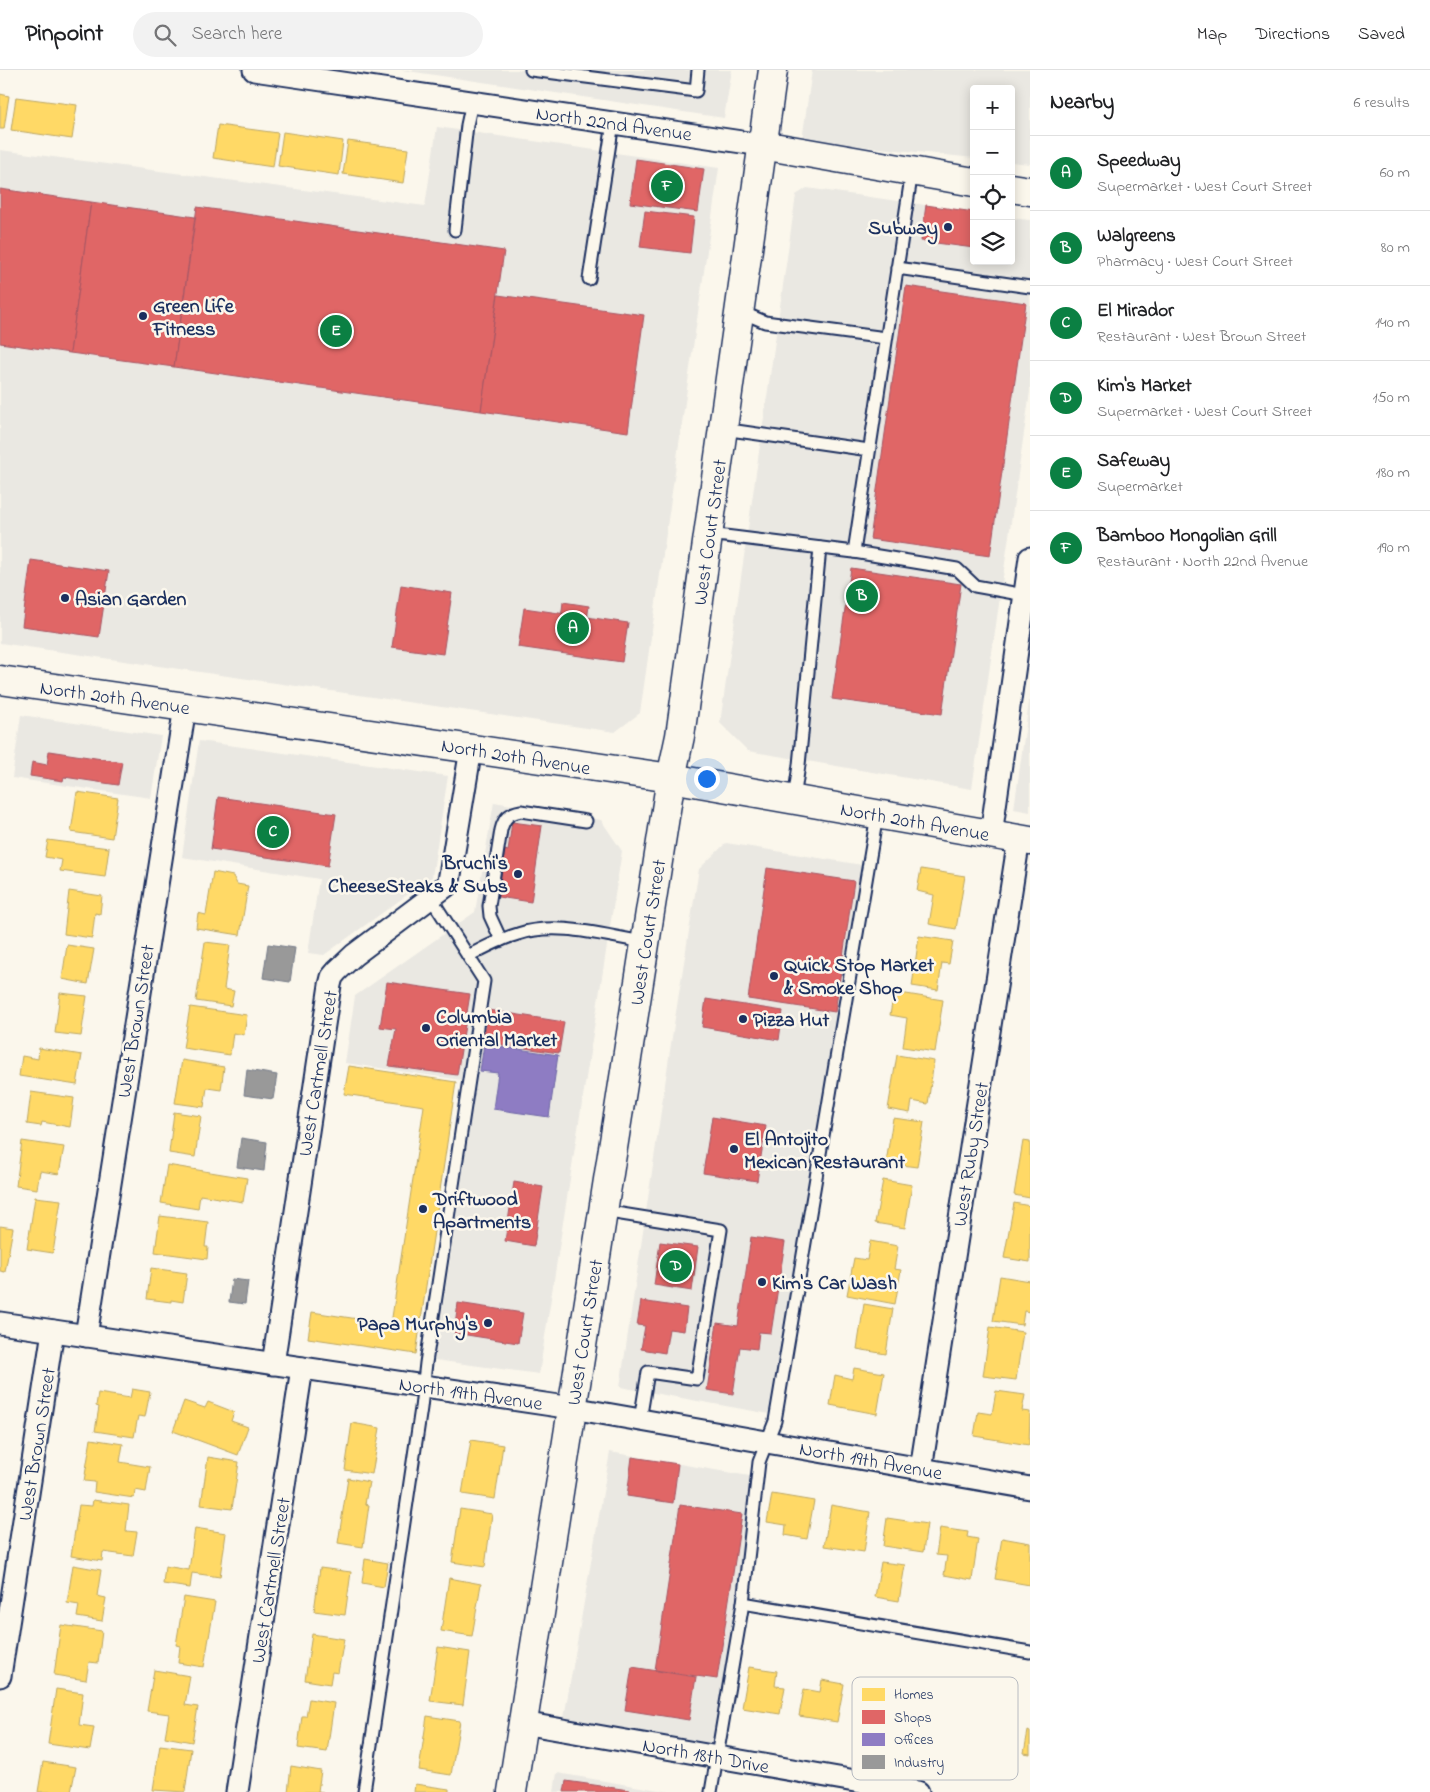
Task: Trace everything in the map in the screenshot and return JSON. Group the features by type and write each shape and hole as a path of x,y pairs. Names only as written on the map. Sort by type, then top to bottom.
{"main road":[{"name":"West Court Street","path":"512,1792 671,778 680,736 773,70"},
{"name":"North 22nd Avenue","path":"762,145 970,181"},
{"path":"1015,189 1030,192"},
{"name":"North 20th Avenue","path":"0,680 671,778 1024,840"}],"street":[{"name":"North 22nd Avenue","path":"254,70 762,145"},
{"path":"991,835 1030,558"},
{"name":"West Brown Street","path":"86,1336 185,707"},
{"name":"West Cartmell Street","path":"274,1364 332,977 354,955 446,886 449,881 471,749"},
{"name":"West Ruby Street","path":"921,1469 1024,840"},
{"name":"North 19th Avenue","path":"0,1323 572,1408 1030,1488"},
{"name":"West Brown Street","path":"0,1676 53,1331"},
{"name":"West Cartmell Street","path":"237,1792 302,1368"},
{"name":"North 18th Drive","path":"523,1723 918,1792"}],"lane":[{"path":"531,70 696,91 698,70"},
{"path":"454,230 467,125 472,102"},
{"path":"589,279 613,123"},
{"path":"854,552 912,171"},
{"path":"897,268 1030,287"},
{"path":"740,311 765,322 886,338"},
{"path":"723,429 869,450"},
{"path":"709,534 854,552 957,570 975,586 1025,595"},
{"path":"794,800 820,548"},
{"path":"501,940 490,916 489,906 503,822 514,812 521,811 586,821"},
{"path":"711,1792 743,1603 759,1462 775,1421 877,815"},
{"path":"364,1792 484,981 431,898"},
{"path":"468,956 519,933 543,929 645,942"},
{"path":"603,1210 721,1230 697,1379 648,1372 640,1420"},
{"path":"743,1603 1030,1652"}],"shaded area":[{"path":"401,70 732,70 724,118"},
{"path":"812,70 1030,70 1030,164 1015,162 1015,85 970,85 970,158 802,140"},
{"path":"437,127 719,168 640,713 615,732 0,643 0,150 425,206"},
{"path":"807,188 970,211 970,265 1015,265 1015,218 1030,220 1030,392 972,789 748,751 720,723 796,195"},
{"path":"1030,695 1030,812 1014,809"},
{"path":"21,715 161,736 151,798 12,778"},
{"path":"199,741 448,776 432,877 324,955 308,953 319,879 182,857"},
{"path":"494,802 601,820 622,851 539,1374 435,1360 476,1082 345,1063 355,996 475,912"},
{"path":"726,843 862,865 770,1414 620,1387 699,869"},
{"path":"610,1452 761,1478 716,1744 564,1718"},
{"path":"557,1773 670,1792 554,1792"}],"building: Homes":[{"path":"0,94 9,96 4,129 0,129"},
{"path":"16,97 77,105 72,139 11,130"},
{"path":"218,125 278,133 273,167 213,158"},
{"path":"283,132 343,141 339,175 278,166"},
{"path":"348,141 408,149 403,183 343,174"},
{"path":"77,792 118,798 112,838 71,832"},
{"path":"48,840 109,848 105,877 60,871 62,860 45,857"},
{"path":"921,869 965,876 956,929 929,924 934,895 917,891"},
{"path":"213,872 233,876 237,884 248,886 240,935 196,928 198,913 206,915"},
{"path":"69,891 102,896 100,914 95,913 92,938 64,934"},
{"path":"919,936 953,941 949,964 942,963 938,990 912,986"},
{"path":"205,942 230,945 224,989 234,991 231,1006 196,1001"},
{"path":"67,945 94,949 88,984 62,979"},
{"path":"894,992 943,1000 935,1052 903,1047 907,1018 890,1015"},
{"path":"60,993 87,996 81,1036 55,1033"},
{"path":"190,1007 247,1015 244,1035 233,1033 230,1055 183,1048"},
{"path":"39,1048 82,1055 77,1085 19,1076 22,1056 38,1059"},
{"path":"897,1055 934,1061 928,1104 912,1101 910,1113 888,1109"},
{"path":"182,1060 224,1067 221,1090 207,1088 204,1107 175,1103"},
{"name":"Driftwood Apartments","path":"349,1066 456,1082 416,1354 308,1338 312,1312 391,1324 424,1106 344,1094"},
{"path":"31,1092 74,1098 70,1127 42,1122 41,1126 27,1124"},
{"path":"174,1112 201,1116 195,1157 169,1153"},
{"path":"893,1118 924,1122 917,1167 886,1163"},
{"path":"22,1141 64,1147 59,1174 40,1171 37,1189 16,1186"},
{"path":"1023,1141 1030,1142 1030,1198 1014,1195"},
{"path":"167,1165 247,1178 243,1202 200,1195 198,1209 161,1203"},
{"path":"883,1180 912,1185 905,1228 875,1223"},
{"path":"35,1197 61,1200 53,1253 27,1249"},
{"path":"1014,1203 1030,1206 1030,1262 1004,1258"},
{"path":"160,1216 208,1222 205,1247 208,1247 207,1259 155,1252"},
{"path":"0,1226 13,1228 5,1272 0,1271"},
{"path":"870,1241 898,1246 894,1269 901,1270 895,1304 847,1295 854,1258 867,1260"},
{"path":"151,1268 187,1273 183,1302 147,1299"},
{"path":"1000,1276 1030,1281 1030,1312 1024,1311 1022,1325 993,1321"},
{"path":"864,1304 893,1309 886,1354 857,1349"},
{"path":"990,1327 1023,1332 1016,1380 983,1376"},
{"path":"854,1368 884,1373 877,1414 830,1405 835,1375 852,1379"},
{"path":"132,1389 150,1392 145,1417 138,1416 134,1437 95,1431 99,1407 96,1406 98,1393 130,1398"},
{"path":"996,1391 1025,1395 1022,1411 1030,1412 1029,1445 974,1436 978,1412 992,1414"},
{"path":"184,1401 205,1408 208,1402 234,1412 231,1421 248,1427 238,1455 173,1431"},
{"path":"352,1423 380,1428 372,1474 345,1470"},
{"path":"91,1439 123,1444 120,1462 150,1467 146,1492 135,1490 134,1498 94,1492 95,1482 84,1481"},
{"path":"471,1440 503,1445 495,1499 462,1494"},
{"path":"208,1457 239,1462 232,1509 201,1505"},
{"path":"348,1478 369,1482 365,1504 369,1505 363,1547 338,1543"},
{"path":"772,1494 814,1501 807,1539 785,1535 786,1525 767,1522"},
{"path":"93,1500 129,1505 126,1531 137,1532 133,1556 103,1552 102,1561 71,1556 79,1505 92,1506"},
{"path":"831,1505 870,1512 864,1552 824,1546"},
{"path":"460,1509 492,1514 485,1567 452,1562"},
{"path":"887,1518 927,1524 923,1552 883,1546"},
{"path":"195,1528 226,1533 220,1577 192,1573 190,1588 163,1584 165,1566 189,1570"},
{"path":"940,1528 968,1532 967,1537 978,1539 972,1580 944,1575 947,1556 936,1555"},
{"path":"1002,1538 1030,1543 1030,1585 995,1579"},
{"path":"365,1559 388,1563 384,1587 362,1583"},
{"path":"881,1562 905,1565 899,1601 875,1597"},
{"path":"73,1565 101,1570 97,1596 106,1598 102,1621 77,1617 79,1605 67,1603"},
{"path":"320,1568 351,1572 345,1615 314,1611"},
{"path":"449,1578 481,1584 472,1636 441,1631"},
{"path":"184,1597 215,1602 204,1667 178,1663 180,1646 176,1645"},
{"path":"61,1625 102,1631 98,1663 89,1662 86,1680 54,1675"},
{"path":"312,1634 344,1639 338,1673 332,1672 330,1684 305,1680"},
{"path":"438,1647 470,1652 463,1705 430,1701"},
{"path":"749,1667 777,1671 775,1686 785,1687 780,1714 742,1708"},
{"path":"154,1670 190,1676 185,1705 198,1707 192,1742 165,1737 169,1714 147,1711"},
{"path":"822,1680 844,1684 837,1722 799,1716 804,1689 820,1692"},
{"path":"56,1689 83,1693 79,1725 94,1727 90,1750 48,1744"},
{"path":"309,1699 334,1703 327,1752 298,1748 302,1716 306,1716"},
{"path":"427,1716 460,1721 451,1775 419,1770"},
{"path":"1028,1731 1030,1732 1030,1754 1024,1753"},
{"path":"160,1745 191,1749 185,1792 153,1790"},
{"path":"43,1762 76,1767 71,1792 38,1792"},
{"path":"291,1766 321,1771 318,1791 323,1792 288,1792"},
{"path":"415,1784 449,1789 449,1792 414,1792"}],"building: Shops":[{"path":"636,159 704,169 698,212 630,203"},
{"path":"0,189 91,202 70,353 0,343"},
{"path":"91,202 195,217 174,367 70,353"},
{"name":"Subway","path":"926,205 970,211 970,247 921,241"},
{"path":"197,207 504,251 481,411 174,367"},
{"path":"645,211 694,217 690,253 640,247"},
{"path":"906,286 1026,303 990,556 870,539"},
{"path":"498,295 644,315 628,432 481,411"},
{"name":"Asian Garden","path":"31,560 109,571 99,637 22,626"},
{"path":"851,568 961,584 942,714 832,699"},
{"path":"401,585 452,593 443,654 392,647"},
{"path":"563,602 589,606 582,655 557,651"},
{"path":"524,608 628,623 622,662 518,647"},
{"path":"49,751 122,762 118,785 64,777 63,781 30,776 32,762 47,765"},
{"path":"218,797 336,814 328,866 211,849"},
{"name":"Bruchi's CheeseSteaks & Subs","path":"512,822 542,826 531,902 498,897 505,850 508,851"},
{"path":"767,868 854,881 835,1012 748,999"},
{"name":"Columbia Oriental Market","path":"387,982 470,994 457,1075 389,1066 396,1029 380,1027"},
{"name":"Pizza Hut","path":"706,999 783,1011 779,1040 702,1027"},
{"path":"488,1010 564,1022 559,1053 483,1042"},
{"name":"El Antojito Mexican Restaurant","path":"712,1117 766,1126 757,1181 703,1173"},
{"path":"514,1182 543,1187 534,1246 505,1241"},
{"name":"Kim's Car Wash","path":"751,1237 785,1242 771,1333 759,1332 757,1349 740,1347 733,1394 707,1390 717,1323 738,1326"},
{"path":"660,1242 698,1247 692,1291 654,1285"},
{"path":"641,1301 687,1308 684,1331 669,1329 665,1353 641,1349 645,1326 637,1325"},
{"name":"Papa Murphy's","path":"458,1303 523,1313 518,1343 454,1333"},
{"path":"632,1457 678,1464 673,1503 627,1496"},
{"path":"680,1505 742,1514 717,1679 655,1670"},
{"path":"632,1667 696,1677 689,1720 625,1710"},
{"path":"566,1781 629,1790 628,1792 564,1792"}],"building: Offices":[{"path":"484,1044 558,1055 549,1117 493,1109 498,1073 480,1071"}],"building: Industry":[{"path":"268,944 295,948 290,982 263,978"},
{"path":"247,1070 277,1075 273,1099 244,1095"},
{"path":"241,1138 267,1142 264,1171 237,1167"},
{"path":"232,1279 248,1281 245,1304 229,1302"}],"place":[{"name":"Bamboo Mongolian Grill","path":"667,186"},
{"name":"Subway","path":"948,227"},
{"name":"Green Life Fitness","path":"143,316"},
{"name":"Safeway","path":"336,331"},
{"name":"Walgreens","path":"862,596"},
{"name":"Asian Garden","path":"65,598"},
{"name":"Speedway","path":"573,628"},
{"name":"El Mirador","path":"273,832"},
{"name":"Bruchi's CheeseSteaks & Subs","path":"518,874"},
{"name":"Quick Stop Market & Smoke Shop","path":"774,976"},
{"name":"Pizza Hut","path":"743,1019"},
{"name":"Columbia Oriental Market","path":"426,1028"},
{"name":"El Antojito Mexican Restaurant","path":"734,1149"},
{"name":"Driftwood Apartments","path":"423,1209"},
{"name":"Kim's Market","path":"676,1266"},
{"name":"Kim's Car Wash","path":"762,1282"},
{"name":"Papa Murphy's","path":"488,1323"}]}
